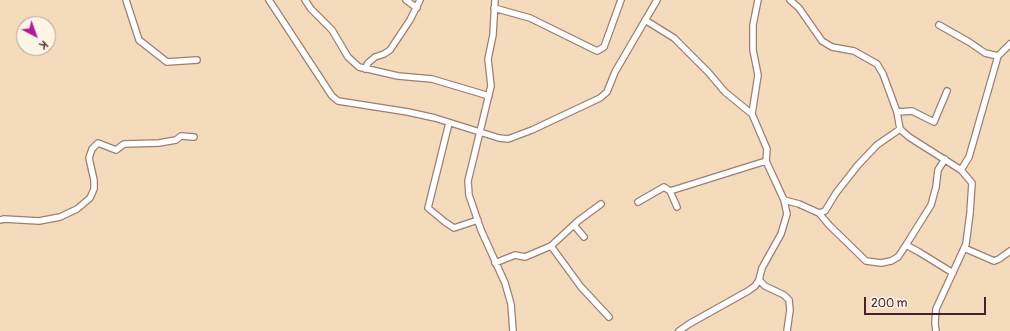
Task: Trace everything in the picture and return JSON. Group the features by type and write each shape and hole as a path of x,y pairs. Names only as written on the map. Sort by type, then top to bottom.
{"street":[{"path":"126,0 139,40 167,62 197,60"},
{"path":"269,0 332,96 338,102 408,112 435,118 499,138 508,139 532,130 600,98 607,92 615,72 657,0"},
{"path":"305,0 311,9 332,30 348,57 360,67 398,76 432,79 488,96"},
{"path":"406,0 417,8"},
{"path":"365,68 375,57 390,50 410,20 420,0"},
{"path":"495,0 488,59 491,86 468,181 469,195 478,220 495,263 505,283 511,304 512,331"},
{"path":"494,8 530,18 597,51 604,47 621,0"},
{"path":"752,114 758,75 754,50 753,25 758,0"},
{"path":"790,0 799,8 822,41 832,46 854,52 877,64 883,74 897,112 900,129 909,137 961,170 972,183 966,244 936,309 936,331"},
{"path":"645,20 674,38 726,92 752,114 767,149 766,161 784,200 787,214 781,234 762,268 759,280 755,286 679,331"},
{"path":"939,25 969,42 984,53 998,56"},
{"path":"961,170 969,157 998,56 1010,46"},
{"path":"897,112 912,111 934,122 947,91"},
{"path":"449,123 428,208 454,228 478,220"},
{"path":"819,213 825,211 836,193 872,150 900,129"},
{"path":"0,220 40,221 60,217 77,209 90,198 94,189 94,180 89,158 92,149 98,143 116,150 124,144 159,143 176,140 181,136 194,138"},
{"path":"784,200 799,204 819,213 828,225 866,261 882,263 891,261 898,257 931,205 936,187 938,170 945,159"},
{"path":"670,191 766,161"},
{"path":"638,202 664,187 670,191 677,207"},
{"path":"495,263 515,255 525,257 551,246 574,225 601,204"},
{"path":"574,225 584,237"},
{"path":"906,245 953,273"},
{"path":"551,246 581,287 609,317"},
{"path":"964,248 994,261 1010,251"},
{"path":"759,280 765,286 789,300 790,310 787,331"}]}
